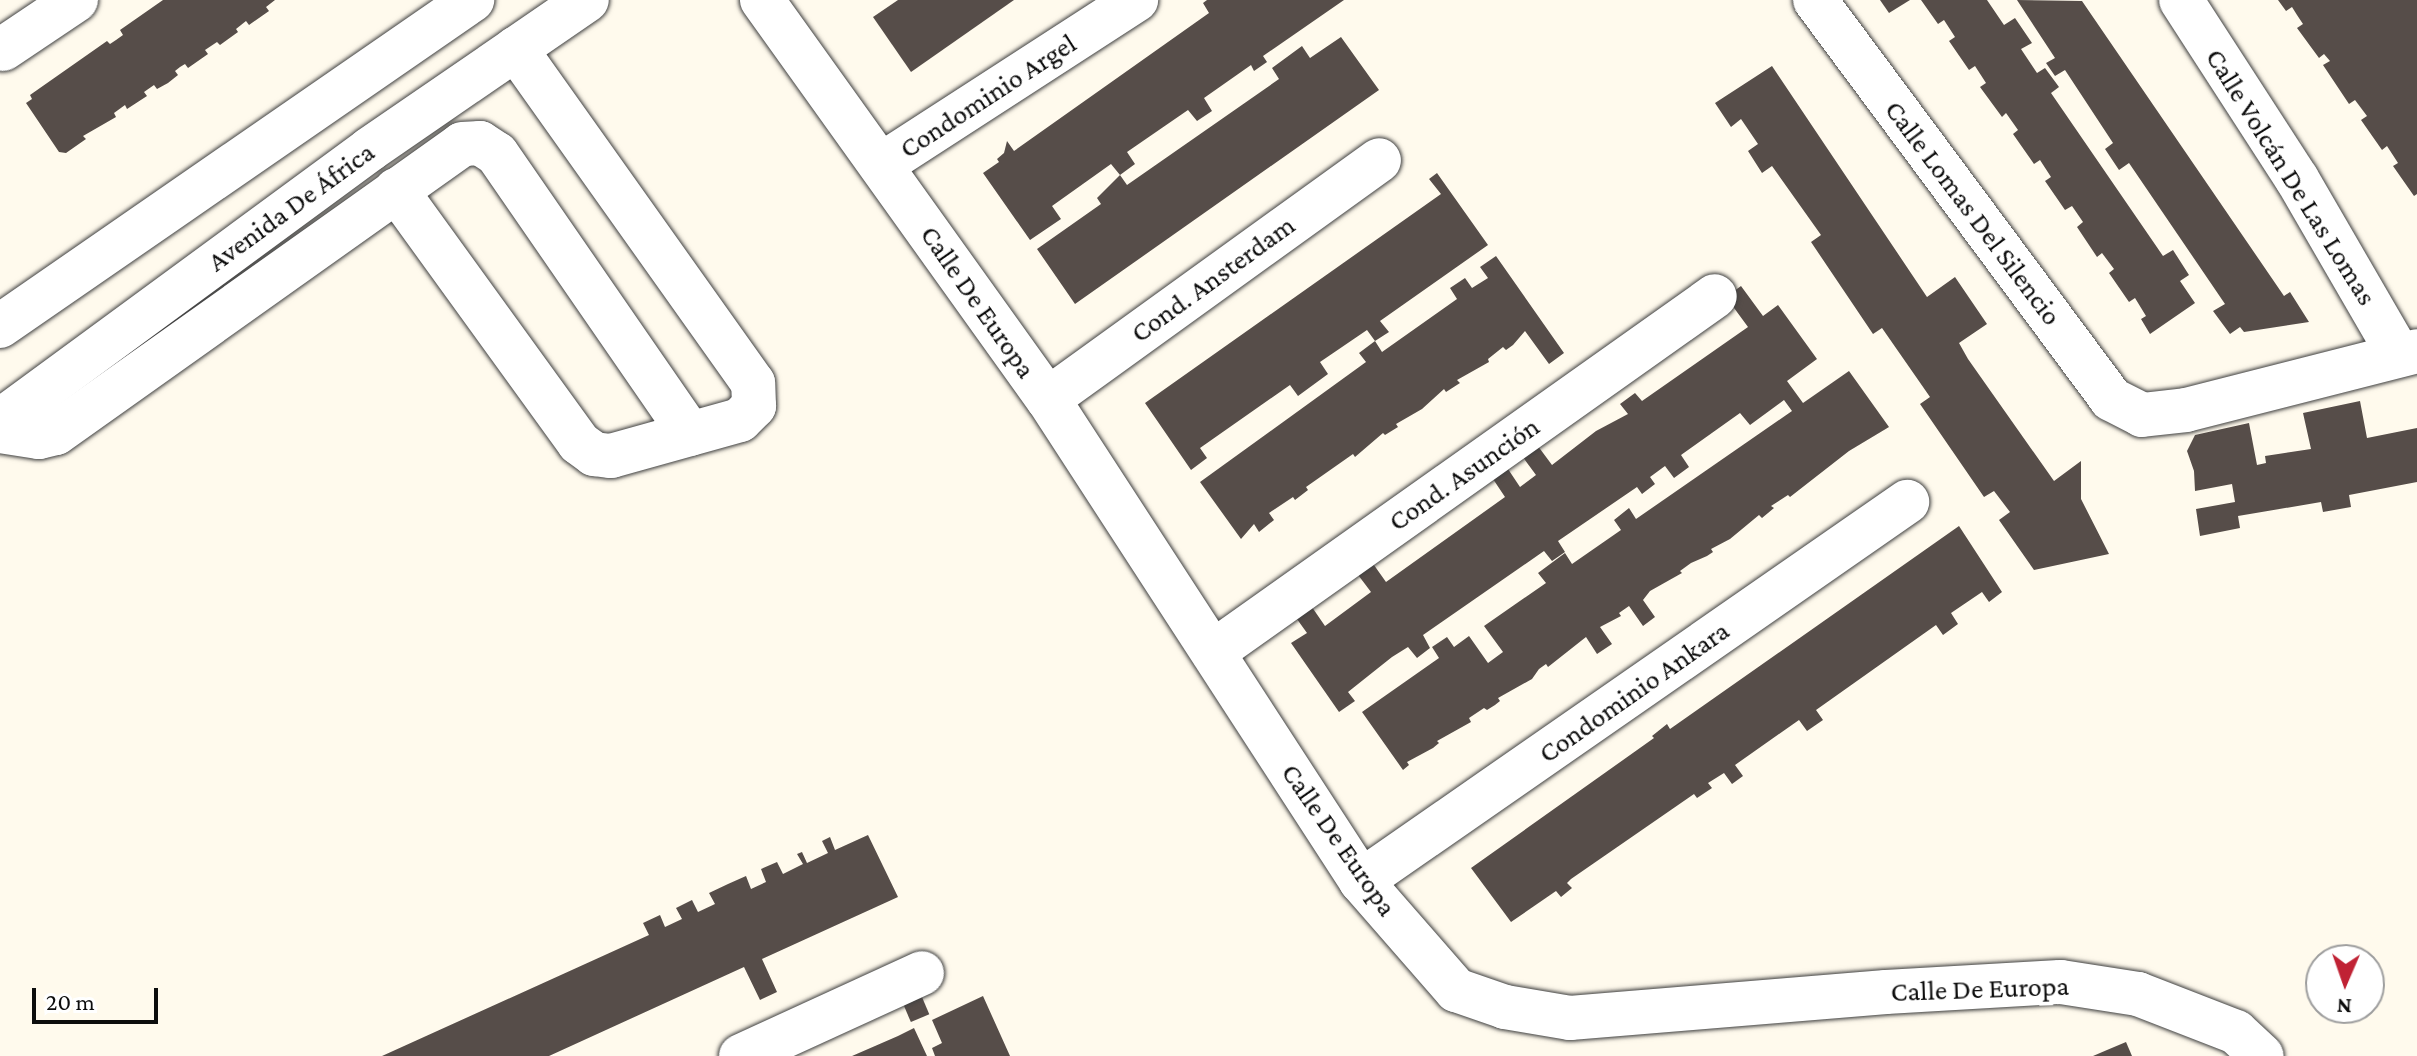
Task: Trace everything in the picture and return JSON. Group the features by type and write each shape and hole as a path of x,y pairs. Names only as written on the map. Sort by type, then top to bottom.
{"street":[{"path":"3,49 76,0"},
{"path":"0,326 472,0"},
{"name":"Avenida De África","path":"0,421 370,149 587,0"},
{"name":"Calle De Europa","path":"762,0 1048,399 1361,881 1456,990 1505,1007 1570,1018 1886,992 2061,982 2138,994 2236,1032 2262,1056"},
{"name":"Condominio Argel","path":"881,165 1136,0"},
{"name":"Calle Lomas Del Silencio","path":"1815,0 2111,399 2142,415 2186,410 2408,353"},
{"name":"Calle Volcán De Las Lomas","path":"2181,0 2408,353"},
{"path":"396,190 579,443 594,454 611,456 740,420 754,406 753,383 516,49"},
{"path":"0,431 39,437 56,433 462,144 480,143 497,154 690,434"},
{"name":"Cond. Ansterdam","path":"1048,399 1379,160"},
{"name":"Cond. Asunción","path":"1213,652 1715,296"},
{"name":"Condominio Ankara","path":"1361,881 1907,502"},
{"path":"741,1056 922,973"}],"building":[{"path":"163,0 275,0 266,7 269,11 249,25 246,21 236,29 238,32 220,45 217,42 205,50 208,54 188,68 185,64 180,67 175,71 178,75 168,83 157,89 154,85 144,92 147,96 127,109 125,105 114,113 116,117 83,136 86,139 66,153 59,152 26,103 32,99 30,95 107,41 110,44 123,35 120,30"},
{"path":"898,0 1014,0 911,72 873,17"},
{"path":"1207,0 1344,0 1263,56 1267,62 1254,71 1251,65 1204,98 1212,111 1197,121 1188,110 1127,152 1135,164 1120,175 1111,164 1052,206 1061,219 1030,240 983,173 999,162 997,159 1004,153 1007,141 1014,151 1209,13 1203,3"},
{"path":"1880,0 1910,0 1889,13"},
{"path":"1921,0 1987,0 2004,25 2015,18 2032,43 2021,49 2037,73 2045,68 2059,87 2051,93 2163,256 2173,250 2189,275 2180,281 2195,303 2150,334 2141,319 2146,316 2135,298 2129,302 2109,273 2114,269 2102,253 2097,257 2077,227 2083,222 2072,206 2065,210 2045,181 2051,177 2040,160 2034,164 2013,134 2018,130 2006,113 2002,117 1980,87 1986,83 1975,66 1969,70 1949,41 1955,37 1944,20 1938,24"},
{"path":"2017,0 2082,1 2284,296 2290,292 2309,322 2244,332 2240,327 2230,334 2213,311 2225,304 2129,163 2119,170 2105,149 2113,143 2065,70 2055,76 2046,63 2055,58"},
{"path":"2278,0 2417,0 2417,194 2414,196 2393,166 2398,163 2387,146 2382,150 2361,120 2367,116 2355,100 2349,104 2323,65 2330,61 2324,54 2319,58 2297,28 2303,24 2292,7 2286,11"},
{"path":"1341,37 1379,90 1075,304 1037,249 1101,204 1097,198 1120,175 1127,185 1279,79 1272,68 1302,46 1310,58"},
{"path":"1772,66 1927,297 1955,277 1987,324 1959,343 2054,481 2081,461 2081,499 2109,554 2034,570 1999,520 2010,512 1994,491 1984,497 1920,404 1930,397 1882,328 1873,334 1811,242 1821,235 1772,166 1762,173 1748,151 1758,144 1741,119 1731,127 1715,103"},
{"path":"1437,173 1488,245 1380,321 1389,332 1375,341 1367,330 1320,362 1328,374 1298,396 1290,385 1200,448 1207,458 1191,470 1145,403 1441,194 1429,179"},
{"path":"1496,256 1564,353 1549,364 1525,331 1513,345 1506,350 1503,347 1488,359 1489,362 1457,380 1460,383 1446,392 1444,389 1422,409 1396,424 1398,427 1385,435 1383,433 1355,457 1353,454 1306,487 1308,490 1295,500 1293,497 1269,513 1274,520 1259,532 1254,524 1241,539 1200,482 1366,362 1359,353 1375,341 1382,352 1457,299 1450,288 1465,278 1472,288 1488,278 1480,267"},
{"path":"1741,286 1763,316 1778,305 1817,359 1787,381 1803,403 1849,371 1889,427 1849,451 1790,497 1788,495 1771,506 1774,508 1762,518 1759,515 1730,539 1711,549 1713,552 1650,591 1643,600 1655,617 1643,626 1629,606 1619,613 1621,616 1600,627 1612,644 1597,654 1586,637 1548,667 1546,664 1539,669 1532,679 1498,698 1500,701 1495,705 1469,718 1471,722 1407,762 1409,765 1403,770 1362,712 1439,658 1432,647 1447,637 1454,647 1469,636 1488,663 1503,652 1484,626 1546,583 1538,573 1565,553 1572,564 1621,530 1614,520 1629,508 1636,519 1792,411 1784,400 1750,425 1740,413 1681,455 1689,467 1674,478 1665,466 1650,477 1655,484 1642,494 1637,487 1558,541 1565,552 1552,561 1544,551 1423,635 1430,648 1417,658 1408,647 1392,657 1348,692 1355,701 1339,712 1291,643 1307,633 1289,608 1305,597 1325,626 1371,592 1349,563 1364,551 1386,582 1505,497 1493,479 1508,469 1520,487 1536,475 1514,445 1529,434 1552,465 1596,431 1628,414 1620,404 1635,393 1642,401 1748,327 1726,297"},
{"path":"2360,401 2367,438 2417,428 2417,482 2349,495 2351,507 2323,512 2321,502 2238,516 2240,528 2200,536 2196,509 2235,502 2232,484 2195,491 2194,471 2187,451 2195,435 2249,423 2257,465 2266,463 2265,456 2311,449 2303,413"},
{"path":"1959,526 2002,592 1989,602 1982,592 1951,613 1958,624 1943,635 1936,625 1816,710 1823,720 1807,731 1799,720 1735,765 1743,776 1732,784 1724,773 1708,783 1712,788 1697,798 1694,794 1571,879 1567,883 1572,888 1561,897 1556,891 1511,922 1471,868 1654,738 1652,736 1667,724 1670,729"},
{"path":"868,835 898,897 762,959 777,992 760,1000 744,967 549,1056 382,1056 649,935 643,923 660,915 665,927 682,919 676,908 692,900 698,912 715,904 709,893 746,876 751,889 766,882 761,869 777,862 783,874 803,864 797,854 802,852 807,863 828,853 822,841 830,837 835,850"},
{"path":"916,983 929,1014 911,1022 898,991"},
{"path":"983,996 1010,1056 935,1056 932,1048 942,1043 932,1020"},
{"path":"914,1028 927,1056 852,1056 898,1036"},
{"path":"2126,1042 2132,1056 2093,1056 2107,1050"}]}
